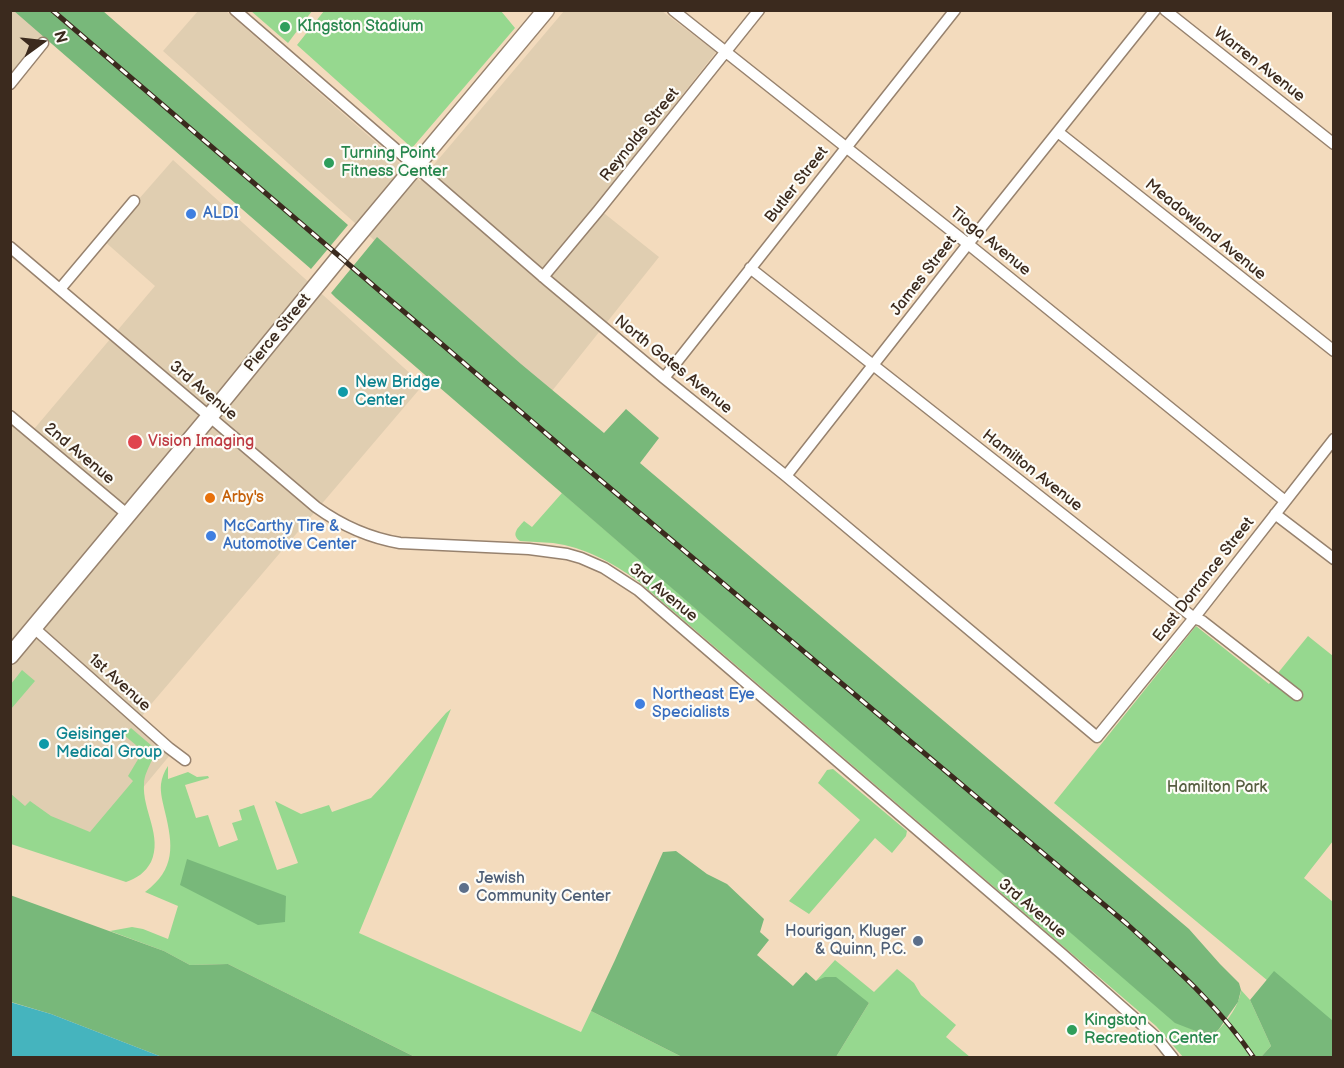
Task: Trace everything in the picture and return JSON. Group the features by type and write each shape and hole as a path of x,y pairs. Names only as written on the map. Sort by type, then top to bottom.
{"main road":[{"name":"Pierce Street","path":"10,656 546,10"}],"street":[{"name":"North Gates Avenue","path":"235,10 543,277 786,476 1097,737"},
{"name":"Tioga Avenue","path":"673,10 968,244 1285,501"},
{"name":"Reynolds Street","path":"543,277 759,10"},
{"name":"Butler Street","path":"664,378 955,10"},
{"name":"James Street","path":"786,476 1155,10"},
{"name":"Warren Avenue","path":"1166,10 1334,144"},
{"path":"10,84 43,43"},
{"name":"Meadowland Avenue","path":"1058,132 1334,351"},
{"path":"60,289 134,201"},
{"name":"3rd Avenue","path":"10,247 330,517 356,530 387,541 529,549 567,554 594,563 621,577 1062,954 1157,1038 1173,1058"},
{"name":"Hamilton Avenue","path":"750,268 1194,618 1202,621 1297,696"},
{"name":"2nd Avenue","path":"10,416 128,515"},
{"name":"East Dorrance Street","path":"1097,737 1194,618 1334,439"},
{"path":"1275,514 1334,559"},
{"name":"1st Avenue","path":"34,628 169,748 185,759"}],"shaded area":[{"path":"11,11 41,11 58,25 11,82"},
{"path":"198,11 226,11 420,181 564,11 662,11 716,52 595,206 659,257 548,396 163,51"},
{"path":"173,160 423,385 147,709 141,718 175,749 102,837 11,802 10,421 29,435 155,286 103,240"}],"green space":[{"path":"14,11 103,11 348,225 311,269"},
{"name":"KIngston Stadium","path":"251,11 312,11 288,43"},
{"path":"324,11 501,11 515,28 412,148 297,45"},
{"path":"377,237 521,364 604,433 626,409 659,438 640,463 1189,929 1239,983 1241,990 1238,1002 1219,1029 1211,1037 1175,1023 336,298 331,293"},
{"path":"562,493 1175,1022 1211,1037 1234,1010 1241,990 1250,1000 1271,1046 1261,1057 1183,1057 1156,1026 638,581 608,562 576,548 553,543 520,541 516,536 516,531 524,521 532,527"},
{"name":"Hamilton Park","path":"1196,626 1269,684 1308,636 1333,656 1333,841 1304,878 1333,902 1333,1035 1054,803"},
{"path":"22,670 35,681 11,709 11,684"},
{"path":"451,709 359,933 581,1032 591,1011 682,1057 415,1057 228,964 190,965 164,951 110,931 132,927 168,939 178,906 145,892 162,874 170,856 170,835 161,787 168,766 168,779 188,772 197,777 208,776 209,778 185,785 196,818 208,815 219,847 238,840 232,823 242,820 239,810 254,805 277,870 298,863 275,801 301,814 329,805 332,812 371,798"},
{"path":"131,728 152,746 156,753 144,781 144,794 155,842 151,862 143,872 126,882 11,844 11,794 25,806 30,801 51,816 90,832 133,781 128,776 143,751 124,735"},
{"path":"833,769 907,831 906,836 892,853 875,838 809,914 789,901 860,820 818,783 827,770"},
{"path":"676,851 707,874 727,884 764,919 760,932 769,940 757,955 793,986 806,972 816,981 825,977 836,977 869,1003 836,1057 682,1057 591,1011 663,852"},
{"path":"187,859 286,896 285,922 258,925 180,885"},
{"path":"10,895 164,951 190,965 228,964 415,1057 162,1057 51,1014 11,1002"},
{"path":"835,960 874,992 897,969 914,983 921,995 956,1025 946,1037 970,1057 836,1057 869,1003 816,981"},
{"path":"1274,971 1333,1021 1333,1057 1261,1057 1271,1046 1250,1000"}],"water":[{"path":"10,1002 51,1014 162,1057 11,1057"}],"railway":[{"path":"52,10 598,478 1127,924 1211,1004 1254,1058"}],"place":[{"name":"KIngston Stadium","path":"285,27"},
{"name":"Turning Point Fitness Center","path":"329,163"},
{"name":"ALDI","path":"191,214"},
{"name":"New Bridge Center","path":"343,392"},
{"name":"Vision Imaging","path":"135,442"},
{"name":"Arby's","path":"210,498"},
{"name":"McCarthy Tire & Automotive Center","path":"211,536"},
{"name":"Northeast Eye Specialists","path":"640,704"},
{"name":"Geisinger Medical Group","path":"44,744"},
{"name":"Jewish Community Center","path":"464,888"},
{"name":"Hourigan, Kluger & Quinn, P.C.","path":"918,941"},
{"name":"Kingston Recreation Center","path":"1072,1030"}]}
